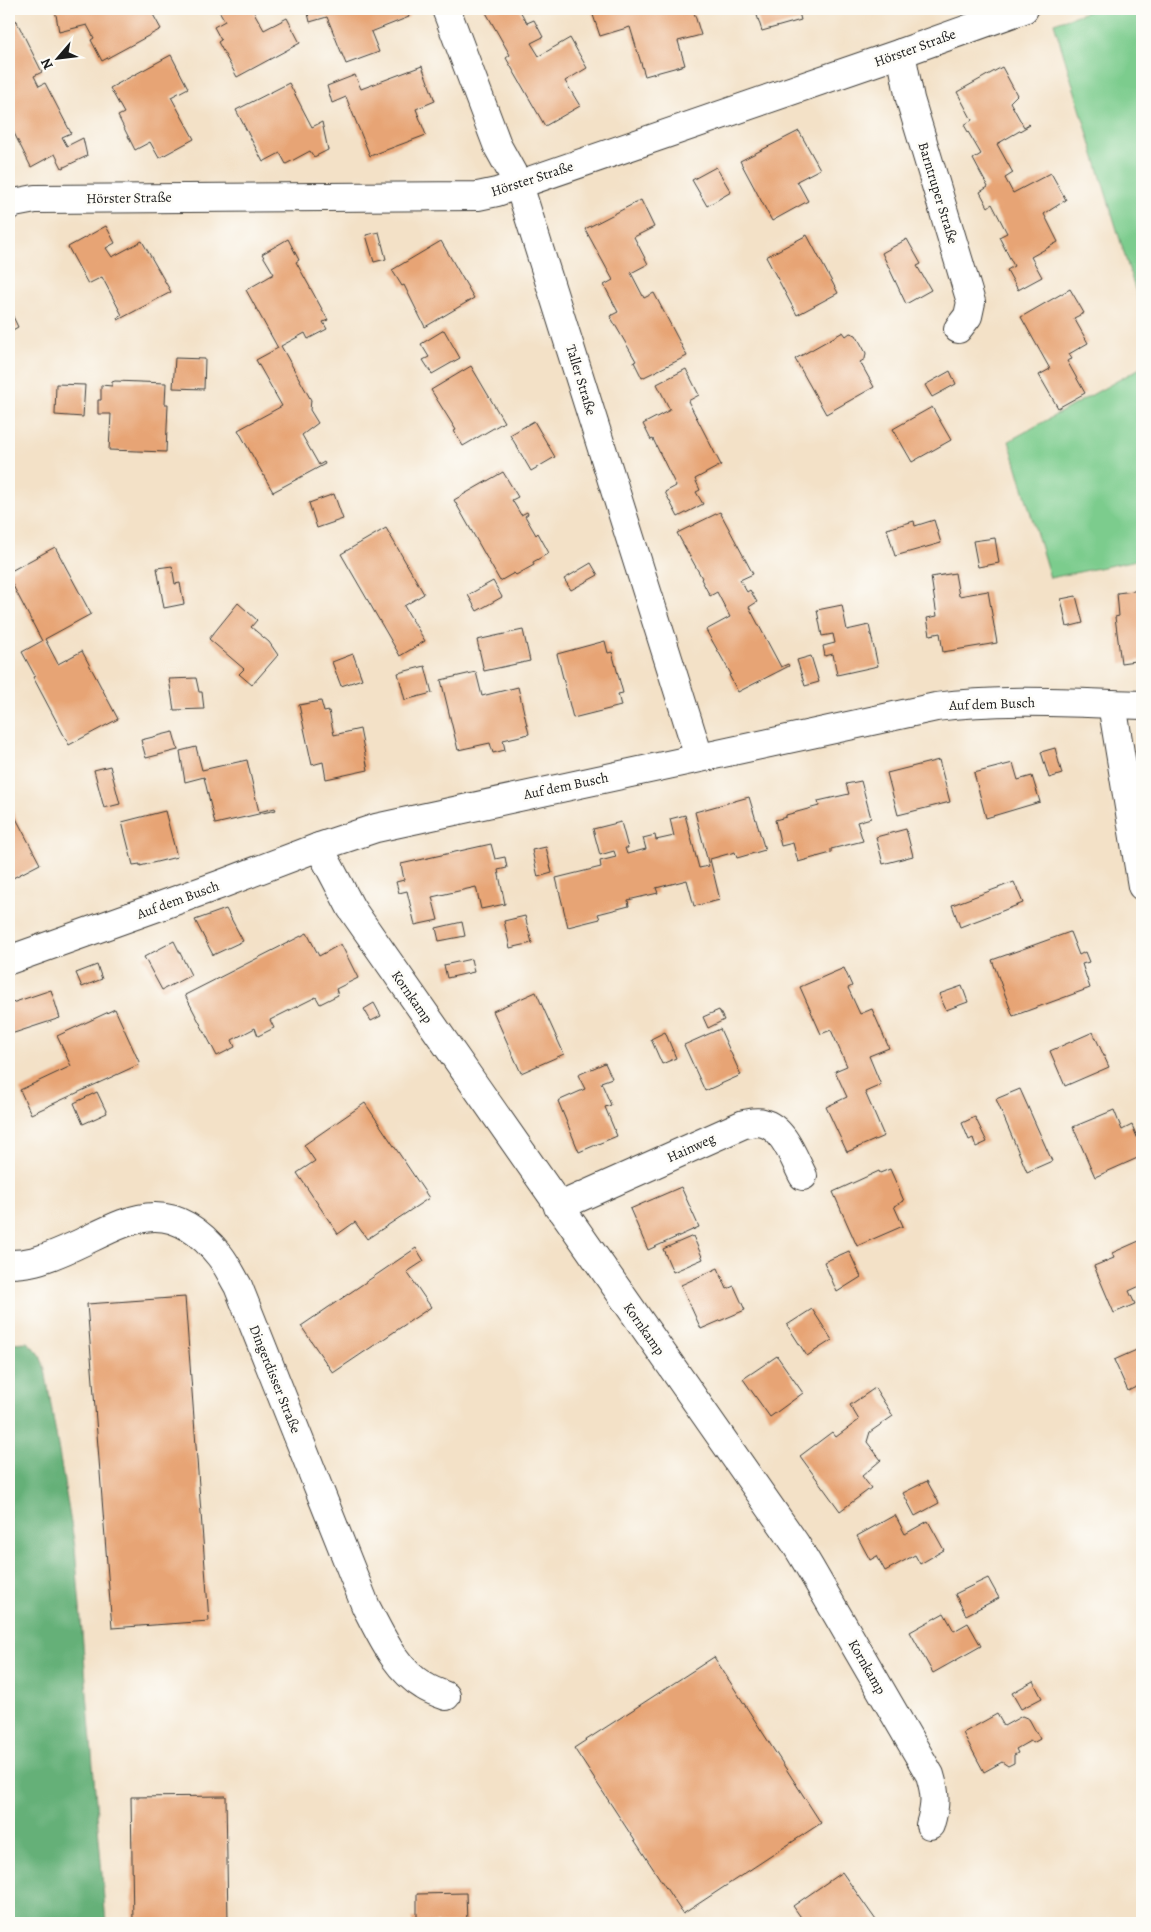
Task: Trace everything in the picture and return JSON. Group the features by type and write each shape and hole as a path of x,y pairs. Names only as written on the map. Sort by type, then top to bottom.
{"street":[{"name":"Taller Straße","path":"446,9 498,147 519,185 699,758"},
{"name":"Hörster Straße","path":"10,201 35,199 478,196 519,185 1024,9"},
{"name":"Barntruper Straße","path":"901,53 910,99 971,302 968,316 958,329"},
{"name":"Auf dem Busch","path":"9,960 376,828 936,707 968,703 1142,705"},
{"path":"1112,704 1142,886"},
{"name":"Kornkamp","path":"319,847 351,908 558,1207 795,1543 930,1775 935,1792 935,1809 930,1826"},
{"name":"Hainweg","path":"558,1207 744,1124 753,1122 764,1123 773,1128 782,1137 802,1176"},
{"name":"Dingerdisser Straße","path":"9,1264 35,1261 122,1224 153,1216 167,1217 187,1225 205,1239 221,1257 238,1286 366,1607 387,1648 405,1670 423,1686 446,1696"}],"green space":[{"path":"1095,9 1142,9 1142,312 1054,23"},
{"path":"1142,367 1142,559 1050,578 1009,441"},
{"path":"27,1342 39,1353 45,1369 75,1547 106,1923 9,1923 9,1343"}],"building":[{"path":"55,9 150,9 161,29 102,61 91,40 94,38 87,25 59,32"},
{"path":"218,9 252,9 264,30 287,18 300,43 237,77 218,42 221,40 214,27 225,21"},
{"path":"307,9 406,9 409,17 371,32 379,52 346,64 327,17 310,22"},
{"path":"484,9 519,9 527,23 534,20 543,37 531,43 539,56 570,38 587,68 565,81 580,106 545,126 506,58 510,55"},
{"path":"591,9 625,9 627,13 642,9 693,9 701,35 678,41 685,65 645,76 630,27 600,36"},
{"path":"755,9 798,9 801,20 762,31"},
{"path":"16,20 42,72 34,76 39,86 45,83 71,133 62,137 67,146 83,138 87,156 62,168 55,154 31,167 9,123 9,24"},
{"path":"171,55 188,88 171,97 194,139 159,158 150,142 135,150 118,116 124,113 110,88"},
{"path":"422,66 435,101 416,109 426,135 370,156 346,97 332,103 327,86 355,75 361,89"},
{"path":"1002,67 1017,95 1010,102 1024,127 1030,125 997,144 1013,173 1005,178 1013,193 1051,173 1066,200 1044,214 1058,242 1031,257 1042,277 1018,290 1007,270 1014,266 999,237 1007,233 992,204 988,207 980,192 988,187 973,159 981,154 964,125 972,120 957,92"},
{"path":"289,83 312,127 322,122 328,150 314,157 310,151 286,164 280,153 263,162 236,110"},
{"path":"799,131 820,169 797,181 808,201 772,221 740,161"},
{"path":"716,167 731,192 707,206 692,180"},
{"path":"641,200 654,227 634,237 648,264 631,273 644,298 654,293 687,356 642,378 634,362 636,361 610,316 618,312 604,285 613,280 585,229"},
{"path":"106,226 115,243 106,248 112,257 142,241 171,292 118,320 117,318 122,315 102,277 88,284 68,247"},
{"path":"379,232 386,259 374,262 366,235"},
{"path":"807,235 838,293 797,315 766,257"},
{"path":"288,239 299,260 296,262 328,320 323,322 327,329 308,339 305,333 281,346 311,400 310,410 318,423 302,435 319,465 324,462 325,464 273,492 238,430 282,406 256,360 278,348 246,290 274,274 262,254"},
{"path":"907,239 921,264 917,266 931,290 906,304 882,253"},
{"path":"441,241 474,298 425,327 404,285 402,286 392,270"},
{"path":"1070,289 1084,313 1074,318 1088,343 1069,354 1072,359 1067,361 1085,393 1058,408 1039,375 1050,369 1021,317"},
{"path":"9,308 18,327 9,332"},
{"path":"444,330 460,358 432,374 423,360 429,357 421,344"},
{"path":"843,332 846,336 850,333 856,335 866,353 865,359 860,362 874,387 826,414 795,359"},
{"path":"175,358 205,359 204,389 173,388"},
{"path":"471,366 504,422 463,446 454,431 456,430 431,390"},
{"path":"686,369 699,395 688,401 721,465 695,479 700,490 696,492 703,504 678,517 665,492 676,486 653,439 651,440 643,424 670,410 657,384"},
{"path":"950,371 956,384 932,397 925,385"},
{"path":"112,382 166,383 165,404 168,404 166,452 109,450 111,414 98,414 98,400 101,400 101,385 112,386"},
{"path":"56,384 85,385 83,417 55,415"},
{"path":"932,407 951,440 912,462 893,429"},
{"path":"534,421 555,457 531,471 510,435"},
{"path":"503,472 518,497 512,500 521,515 527,512 528,514 525,516 536,535 538,533 549,553 533,562 534,565 500,581 454,500"},
{"path":"334,494 343,519 317,528 309,503"},
{"path":"720,512 753,574 740,580 747,592 750,590 757,602 749,607 781,667 788,664 789,666 738,692 729,675 731,674 706,630 730,617 717,592 710,596 677,533"},
{"path":"934,520 941,543 895,556 887,529 914,521 915,526"},
{"path":"386,528 424,594 404,606 425,641 400,656 341,554"},
{"path":"995,538 999,563 978,567 973,541"},
{"path":"55,547 91,614 45,639 58,664 82,651 118,719 69,745 22,652 42,641 9,578 9,572"},
{"path":"591,563 598,575 571,590 564,579"},
{"path":"172,566 175,584 180,583 184,604 164,608 157,568"},
{"path":"955,573 959,596 988,591 997,643 943,652 940,633 930,635 927,618 937,616 931,577"},
{"path":"493,581 502,597 477,611 468,595"},
{"path":"1142,590 1142,660 1121,663 1115,617 1119,616 1117,593"},
{"path":"1076,596 1083,623 1067,627 1061,599"},
{"path":"238,603 257,620 251,627 269,642 278,655 252,685 239,674 244,669 209,639"},
{"path":"842,605 847,630 869,625 878,666 837,675 833,654 825,656 823,646 835,643 833,634 822,636 817,610"},
{"path":"523,630 530,661 484,671 477,640"},
{"path":"605,641 608,653 612,652 623,693 618,694 621,706 573,718 557,654"},
{"path":"353,654 362,679 341,686 332,662"},
{"path":"811,656 819,682 805,686 797,660"},
{"path":"425,666 432,693 405,700 398,673"},
{"path":"476,672 482,696 518,687 529,734 503,740 505,750 493,753 490,743 458,750 441,680"},
{"path":"196,678 199,692 202,692 204,709 174,710 169,679"},
{"path":"321,701 324,712 329,711 334,735 360,729 368,770 326,779 323,762 312,765 299,705"},
{"path":"173,732 178,750 146,758 141,740"},
{"path":"196,747 202,770 247,760 259,812 275,808 276,810 215,824 204,777 185,782 180,751"},
{"path":"1055,748 1062,774 1049,778 1041,752"},
{"path":"939,760 950,802 898,815 887,773"},
{"path":"1013,763 1018,780 1032,776 1040,802 986,818 974,773"},
{"path":"110,766 120,804 104,808 94,770"},
{"path":"861,781 871,818 857,822 863,841 831,849 831,853 798,862 793,843 781,846 775,820 819,806 818,801 849,794 846,784"},
{"path":"749,797 765,850 737,858 735,852 710,859 720,900 694,906 687,880 656,888 658,893 628,900 629,906 598,914 600,919 568,927 556,878 601,867 600,861 616,857 614,851 600,855 593,829 621,822 628,848 625,848 627,854 646,849 643,838 655,835 656,840 674,836 670,819 685,815 699,868 709,866 695,812"},
{"path":"9,805 40,864 9,880"},
{"path":"165,811 177,857 140,866 140,864 133,865 122,822"},
{"path":"906,829 913,856 883,864 876,837"},
{"path":"491,844 495,859 505,857 507,868 498,870 505,904 481,909 476,887 432,897 438,920 415,925 407,891 399,893 396,882 404,880 401,864"},
{"path":"546,847 552,873 538,877 532,850"},
{"path":"1014,882 1023,903 960,927 952,905"},
{"path":"226,909 243,941 213,955 195,920"},
{"path":"525,916 532,943 510,948 504,921"},
{"path":"462,922 465,936 439,941 436,928"},
{"path":"1070,932 1079,955 1085,952 1089,962 1082,964 1090,988 1013,1016 992,960"},
{"path":"307,933 319,956 341,944 358,978 336,989 338,995 320,1004 316,997 270,1020 274,1028 258,1036 255,1028 232,1040 235,1047 217,1056 185,995"},
{"path":"174,941 191,975 162,990 144,957"},
{"path":"471,959 474,972 447,978 444,965"},
{"path":"97,965 102,979 82,987 76,973"},
{"path":"844,968 852,986 848,988 860,1014 872,1009 889,1048 869,1056 881,1085 865,1092 884,1136 847,1152 826,1107 847,1097 835,1071 847,1066 831,1030 821,1034 800,987"},
{"path":"962,986 968,1002 946,1010 939,994"},
{"path":"51,990 60,1018 11,1034 9,1004"},
{"path":"536,992 564,1054 521,1073 493,1011"},
{"path":"374,1003 381,1016 371,1021 364,1009"},
{"path":"115,1009 140,1064 31,1114 20,1090 71,1066 57,1036"},
{"path":"719,1010 724,1020 708,1028 703,1017"},
{"path":"720,1029 741,1075 705,1091 684,1045"},
{"path":"665,1032 676,1058 662,1064 651,1039"},
{"path":"1093,1032 1109,1067 1065,1086 1050,1051"},
{"path":"605,1063 612,1078 601,1082 611,1105 605,1107 617,1136 579,1152 558,1101 585,1089 578,1075"},
{"path":"1020,1089 1052,1161 1027,1172 996,1099"},
{"path":"97,1092 107,1113 83,1124 74,1103"},
{"path":"365,1103 429,1198 367,1239 355,1222 338,1234 297,1173 315,1161 304,1145"},
{"path":"1114,1110 1122,1130 1132,1125 1142,1149 1142,1156 1095,1177 1073,1127"},
{"path":"975,1117 987,1142 976,1147 973,1138 969,1140 962,1123"},
{"path":"890,1169 904,1201 894,1206 903,1226 857,1246 833,1192 879,1171 880,1173"},
{"path":"681,1187 699,1227 648,1250 630,1209"},
{"path":"693,1236 703,1259 673,1272 663,1249"},
{"path":"1139,1241 1142,1245 1142,1285 1129,1291 1135,1304 1114,1313 1094,1266 1114,1258 1112,1253"},
{"path":"416,1248 424,1261 407,1272 431,1307 333,1373 301,1326"},
{"path":"849,1251 861,1277 837,1292 824,1262"},
{"path":"718,1268 727,1289 734,1286 745,1310 701,1329 681,1285"},
{"path":"185,1297 209,1621 112,1628 87,1304"},
{"path":"812,1309 832,1340 807,1356 787,1325"},
{"path":"1141,1348 1142,1384 1128,1391 1114,1360"},
{"path":"777,1356 803,1393 770,1417 743,1379"},
{"path":"875,1388 893,1416 870,1432 867,1442 881,1460 862,1476 871,1488 840,1511 800,1456 832,1432 836,1437 859,1420 850,1405"},
{"path":"927,1481 939,1503 915,1516 903,1493"},
{"path":"895,1515 905,1534 928,1521 944,1550 920,1564 915,1555 885,1571 877,1556 870,1560 857,1536"},
{"path":"988,1578 999,1598 966,1615 955,1594"},
{"path":"944,1613 954,1631 968,1623 981,1646 933,1673 910,1632"},
{"path":"714,1657 821,1823 683,1914 574,1748"},
{"path":"1033,1681 1042,1698 1021,1709 1012,1693"},
{"path":"997,1714 1004,1726 1022,1716 1029,1719 1040,1739 1033,1743 1030,1741 1016,1749 1018,1753 1014,1755 1014,1763 1008,1766 1002,1762 984,1772 963,1733"},
{"path":"226,1796 228,1923 133,1923 131,1797"},
{"path":"842,1872 878,1923 805,1923 793,1906"},
{"path":"466,1893 467,1923 412,1923 412,1918 417,1918 417,1894"}]}
